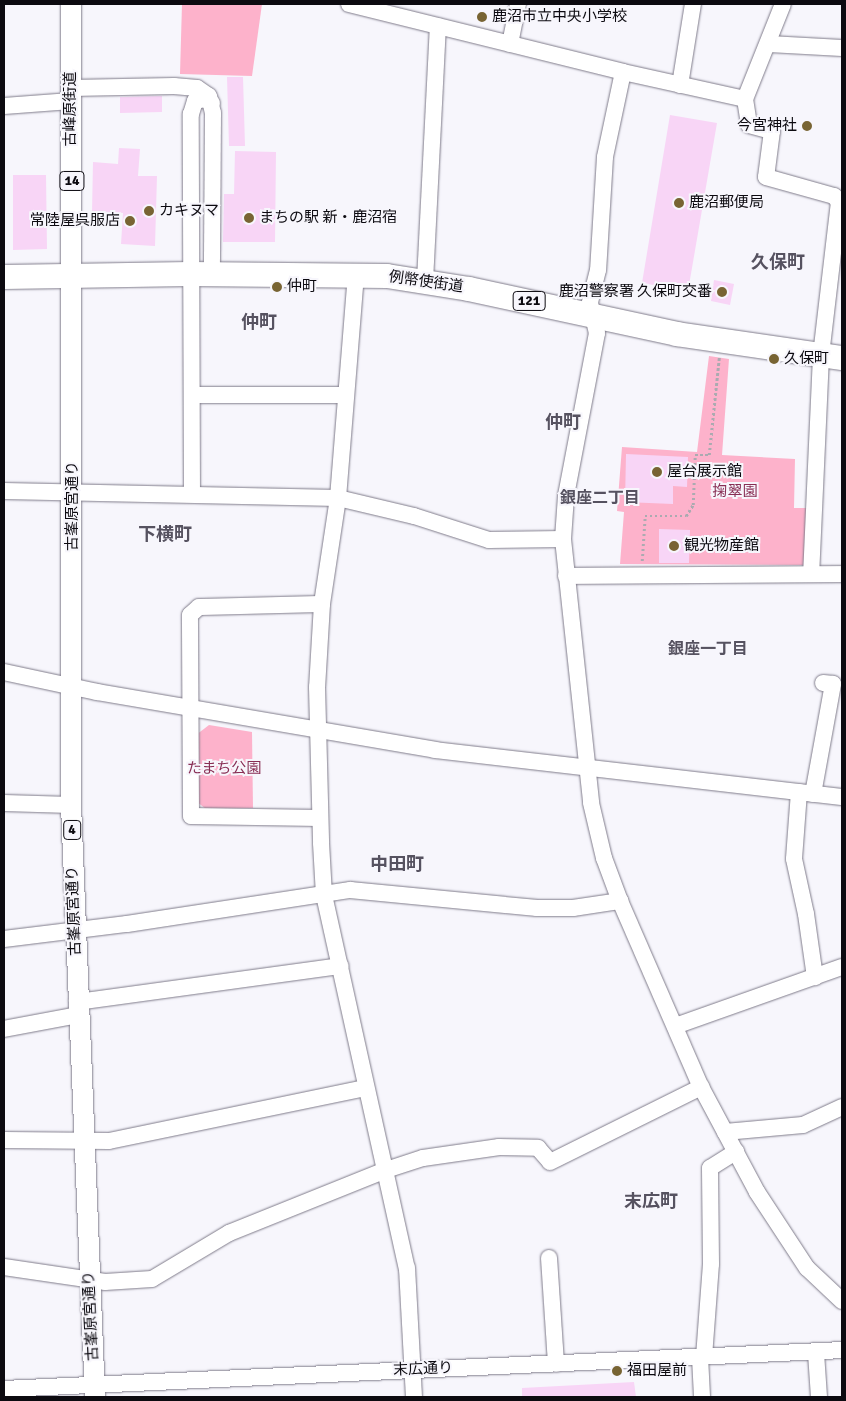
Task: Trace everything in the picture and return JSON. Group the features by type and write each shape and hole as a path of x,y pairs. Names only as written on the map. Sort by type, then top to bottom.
{"highway":[{"name":"例幣使街道","path":"4,277 72,274 356,274 425,281 721,342 831,357"}],"main road":[{"name":"古峰原街道","path":"71,4 72,274"},
{"name":"古峯原宮通り","path":"72,274 71,805 82,1141 94,1391"}],"street":[{"path":"349,4 623,72 745,99"},
{"path":"510,44 518,4"},
{"path":"680,84 693,4"},
{"path":"783,4 769,44 745,99 749,125 772,131 766,177 834,196 839,202 831,357 811,573"},
{"path":"425,281 438,26"},
{"path":"769,44 842,48"},
{"path":"623,72 605,156 598,270 590,303 597,333 566,496 563,539 586,767 604,858 620,901 701,1087 757,1192 807,1268 842,1301"},
{"path":"4,106 71,94 191,87 204,91 212,103 192,395 192,494"},
{"path":"201,274 191,114 195,101 206,99 212,103"},
{"path":"356,274 338,498 322,604 316,728 320,818 324,895 341,966 365,1088 386,1170 407,1268 414,1397"},
{"path":"192,395 345,395"},
{"path":"4,491 338,498 414,516 489,540 563,539"},
{"path":"566,576 842,574"},
{"path":"320,818 191,816 190,615 199,607 322,604"},
{"path":"4,672 72,687 435,750 842,797"},
{"path":"815,977 806,914 794,859 806,793 833,684 823,683"},
{"path":"4,803 71,805"},
{"path":"4,939 350,890 537,908 573,908 620,901"},
{"path":"4,1029 77,1008 341,966"},
{"path":"675,1026 842,967"},
{"path":"4,1268 139,1282 152,1279 229,1233 386,1170 423,1158 499,1147 538,1148 550,1162 701,1087"},
{"path":"4,1140 109,1141 365,1088"},
{"path":"725,1132 803,1125 842,1107"},
{"path":"702,1397 702,1357 711,1264 710,1168 736,1152"},
{"path":"549,1258 556,1364"},
{"name":"末広通り","path":"4,1389 94,1391 412,1369 816,1353 842,1350"},
{"path":"816,1353 819,1397"}],"path":[{"path":"642,574 645,516 686,516 693,505 695,455 709,455 721,342"}],"green space":[{"path":"182,4 262,4 252,76 180,74"},
{"name":"掬翠園","path":"709,356 729,359 722,455 795,459 794,508 807,508 805,565 620,564 624,512 617,511 622,447 697,452"},
{"name":"たまち公園","path":"209,725 252,732 253,808 206,809 197,802 196,735"}],"building":[{"path":"227,77 243,77 245,146 229,146"},
{"path":"162,96 162,112 120,113 120,97"},
{"name":"鹿沼郵便局","path":"670,115 717,123 688,291 642,283"},
{"path":"119,148 140,149 138,176 157,176 155,246 121,244 123,213 92,212 93,162 118,164"},
{"path":"235,151 276,152 275,242 223,242 224,194 234,194"},
{"path":"13,175 46,175 47,249 13,250"},
{"name":"鹿沼警察署 久保町交番","path":"714,280 734,284 730,305 711,301"},
{"name":"屋台展示館","path":"626,454 688,457 687,487 673,486 673,504 625,502"},
{"name":"観光物産館","path":"659,529 690,530 689,563 659,563"},
{"path":"634,1382 636,1397 522,1397 522,1388"}],"place":[{"name":"鹿沼市立中央小学校","path":"482,17"},
{"name":"今宮神社","path":"807,126"},
{"name":"鹿沼郵便局","path":"679,203"},
{"name":"カキヌマ","path":"149,211"},
{"name":"まちの駅 新・鹿沼宿","path":"249,218"},
{"name":"常陸屋呉服店","path":"130,221"},
{"name":"仲町","path":"277,287"},
{"name":"鹿沼警察署 久保町交番","path":"722,292"},
{"name":"久保町","path":"774,359"},
{"name":"屋台展示館","path":"657,472"},
{"name":"観光物産館","path":"674,546"},
{"name":"福田屋前","path":"617,1371"}],"district":[{"name":"久保町","path":"778,262"},
{"name":"仲町","path":"259,322"},
{"name":"仲町","path":"563,422"},
{"name":"銀座二丁目","path":"600,498"},
{"name":"下横町","path":"165,534"},
{"name":"銀座一丁目","path":"708,649"},
{"name":"中田町","path":"397,864"},
{"name":"末広町","path":"651,1201"}]}
